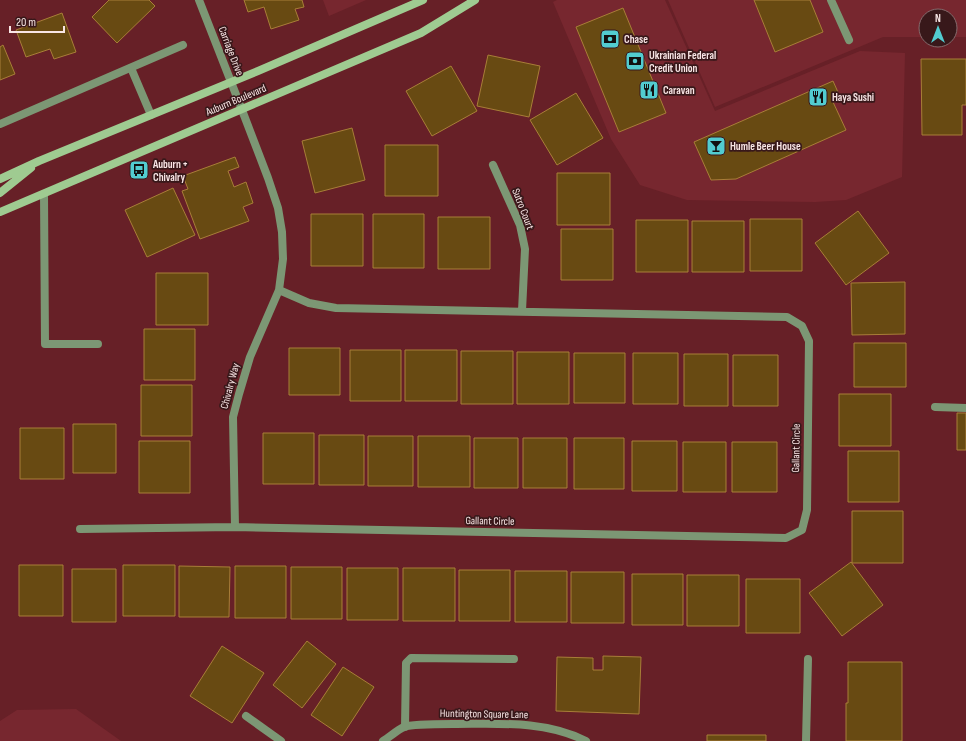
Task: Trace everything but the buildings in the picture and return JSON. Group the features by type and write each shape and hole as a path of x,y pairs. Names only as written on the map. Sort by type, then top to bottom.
{"main road":[{"name":"Auburn Boulevard","path":"0,179 39,161 151,116 423,0"},
{"name":"Auburn Boulevard","path":"0,212 421,33 475,0"},
{"path":"0,193 39,161"}],"street":[{"name":"Carriage Drive","path":"200,0 242,110"},
{"path":"831,0 849,40"},
{"path":"0,124 183,45"},
{"path":"131,68 151,116"},
{"name":"Chivalry Way","path":"235,527 233,417 238,394 250,357 280,290 283,259 282,232 278,208 242,110"},
{"name":"Sutro Court","path":"493,165 520,225 524,249 522,311"},
{"path":"44,194 44,344 98,344"},
{"name":"Gallant Circle","path":"235,527 786,538 802,530 806,510 809,341 802,326 787,316 336,308 309,303 280,290"},
{"path":"935,407 966,408"},
{"path":"80,529 235,527"},
{"path":"405,727 406,663 411,658 514,659"},
{"path":"806,741 808,659"},
{"path":"246,716 281,741"},
{"name":"Huntington Square Lane","path":"384,741 405,727 437,724 520,724 555,729 586,741"}],"shaded area":[{"path":"323,0 366,0 329,16"},
{"path":"557,0 665,0 715,111 860,51 905,53 902,177 846,200 815,202 687,200 640,185 611,139 553,2"},
{"path":"668,0 966,0 966,37 958,37 958,8 918,8 918,37 883,37 715,107"},
{"path":"76,709 121,741 0,741 0,721 17,710"}],"place":[{"name":"Chase","path":"610,39"},
{"name":"Ukrainian Federal Credit Union","path":"635,61"},
{"name":"Caravan","path":"649,90"},
{"name":"Haya Sushi","path":"818,97"},
{"name":"Humle Beer House","path":"716,146"},
{"name":"Auburn + Chivalry","path":"139,170"}]}
